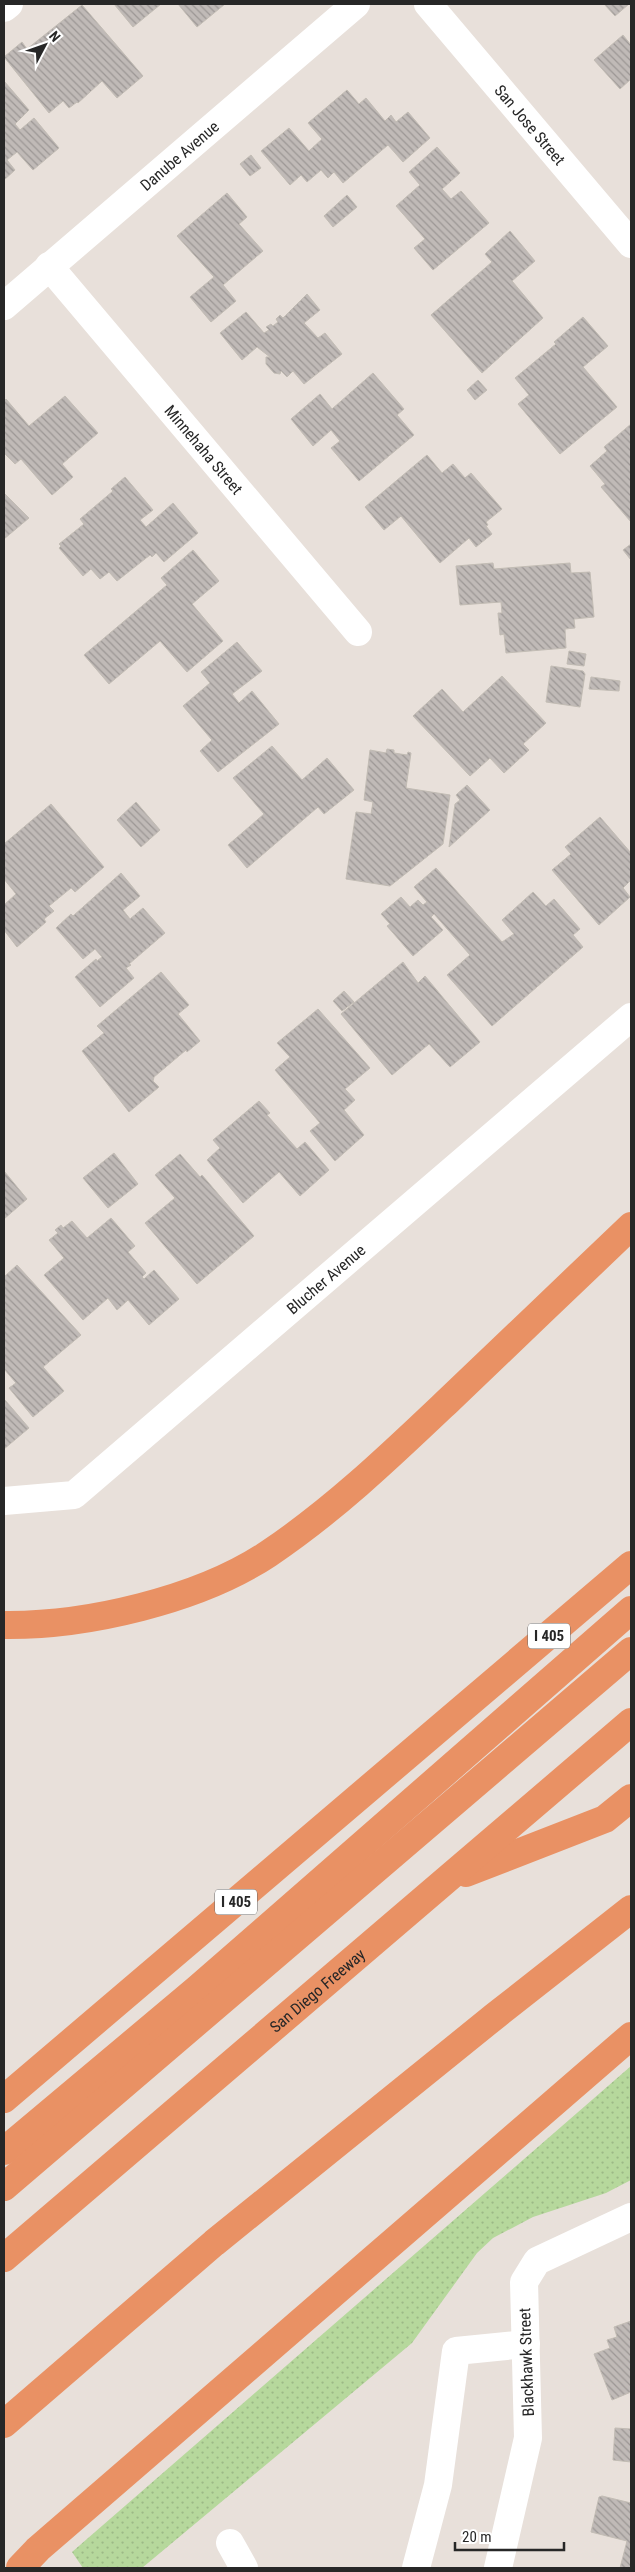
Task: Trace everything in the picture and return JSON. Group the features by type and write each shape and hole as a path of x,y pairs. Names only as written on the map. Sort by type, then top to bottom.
{"highway":[{"path":"4,1625 33,1625 112,1614 168,1599 219,1580 266,1555 318,1519 368,1476 631,1226"},
{"name":"I 405","path":"4,2099 631,1565"},
{"path":"4,2151 197,1989 631,1610"},
{"path":"4,2187 631,1651"},
{"name":"San Diego Freeway","path":"4,2258 631,1722"},
{"path":"446,1880 605,1819 631,1798"},
{"path":"4,2424 214,2243 495,2016 631,1909"},
{"path":"20,2568 38,2548 631,2036"}],"street":[{"path":"4,8 9,4"},
{"name":"Danube Avenue","path":"4,306 356,4"},
{"name":"San Jose Street","path":"428,4 631,244"},
{"name":"Minnehaha Street","path":"49,266 358,632"},
{"name":"Blucher Avenue","path":"4,1501 74,1495 631,1017"},
{"name":"Blackhawk Street","path":"498,2568 528,2438 524,2282 536,2260 631,2217"},
{"path":"416,2568 438,2485 456,2351 526,2344"},
{"path":"230,2543 244,2568"}],"green space":[{"path":"631,2066 631,2180 606,2193 533,2217 493,2238 477,2253 412,2343 142,2568 83,2568 72,2552"}],"building":[{"path":"114,4 161,4 133,27"},
{"path":"178,4 225,4 197,27"},
{"path":"604,4 629,4 615,16"},
{"path":"82,5 143,76 117,98 102,81 78,103 69,108 63,101 49,113 4,57 22,42 27,49"},
{"path":"623,35 631,45 631,79 620,89 594,60"},
{"path":"4,81 29,110 15,124 20,130 34,118 59,148 33,170 17,152 7,160 15,170 4,180"},
{"path":"347,90 359,104 366,98 385,121 391,115 396,122 408,112 430,138 403,162 388,145 343,183 334,172 328,178 321,170 307,182 301,175 290,185 261,151 289,128 309,151 322,139 308,123"},
{"path":"437,147 460,173 442,189 451,199 461,191 489,223 433,270 414,248 425,239 396,206 420,185 409,172"},
{"path":"251,155 261,168 250,176 240,164"},
{"path":"227,193 247,217 239,224 263,251 223,285 236,301 211,322 190,297 214,277 177,236"},
{"path":"347,195 357,207 333,227 324,216"},
{"path":"510,231 535,261 512,281 543,318 482,373 431,315 492,262 485,254"},
{"path":"307,294 320,310 304,323 318,338 325,333 342,354 304,384 293,371 287,377 281,371 280,374 274,373 266,364 266,357 270,357 257,347 242,360 220,333 246,312 264,333 269,330 266,327 271,324 273,326 278,322 276,319 280,315 283,318"},
{"path":"583,317 608,346 583,367 617,407 560,454 518,404 529,395 515,378 556,344 554,342"},
{"path":"373,373 404,409 397,415 414,435 359,481 331,448 340,441 331,430 313,446 291,419 320,394 332,409"},
{"path":"478,380 487,390 475,400 467,390"},
{"path":"65,396 98,433 62,464 73,477 52,495 21,459 15,464 4,453 4,401 6,399 29,426"},
{"path":"631,424 631,522 601,487 605,484 590,466 607,451 604,447"},
{"path":"427,455 442,473 453,464 465,478 471,473 502,509 486,522 488,525 486,526 492,534 476,547 469,538 440,563 401,516 384,530 365,507"},
{"path":"125,477 153,510 140,520 146,527 173,503 198,533 164,562 156,553 152,557 150,555 117,581 109,572 100,579 91,569 83,576 59,548 61,546 59,544 84,524 80,519 113,491 111,489"},
{"path":"4,493 29,518 4,539"},
{"path":"631,544 631,560 623,550"},
{"path":"193,550 219,581 192,604 223,641 187,672 160,641 109,684 84,655 167,585 161,578"},
{"path":"493,563 494,569 570,563 571,573 590,572 594,617 574,619 575,628 565,629 566,648 506,653 504,634 500,635 498,613 502,613 501,602 460,605 456,566"},
{"path":"237,642 262,671 232,694 239,703 252,691 279,724 218,772 200,751 212,740 183,706 210,683 201,672"},
{"path":"569,651 586,654 584,666 567,664"},
{"path":"551,666 583,671 585,674 580,707 546,702"},
{"path":"502,676 546,723 523,744 529,750 504,773 490,758 470,776 413,716 442,689 463,712"},
{"path":"591,677 620,681 619,691 589,689"},
{"path":"272,746 302,780 327,758 354,790 324,814 318,807 247,868 228,845 264,814 233,778"},
{"path":"387,749 394,750 394,753 407,755 408,752 411,753 406,788 450,795 443,844 390,886 346,879 356,812 371,814 373,802 364,800 370,750 386,753"},
{"path":"467,785 490,810 449,847 455,804 460,800 456,795"},
{"path":"136,802 160,830 141,847 117,820"},
{"path":"51,804 104,867 75,892 71,888 49,906 54,911 44,919 46,922 17,947 4,930 4,905 16,894 4,879 4,844"},
{"path":"600,817 631,853 631,880 623,888 630,897 599,925 552,870 571,854 565,847"},
{"path":"436,868 502,942 514,934 502,920 533,892 546,906 554,899 580,929 573,935 583,947 492,1026 447,975 470,955 434,914 431,917 443,930 413,956 387,926 390,924 381,914 401,897 410,907 418,900 423,905 427,902 414,887"},
{"path":"121,873 140,896 123,910 130,919 143,908 165,933 129,964 131,965 126,968 134,978 100,1007 75,977 96,959 97,961 102,957 95,949 83,959 56,928 71,914 73,916"},
{"path":"403,962 418,983 425,976 480,1042 450,1067 429,1044 392,1075 341,1014"},
{"path":"161,972 189,1005 178,1014 200,1041 187,1052 186,1050 154,1077 153,1081 159,1087 129,1112 82,1051 104,1033 97,1026"},
{"path":"344,991 354,1002 342,1011 333,1001"},
{"path":"318,1009 370,1068 345,1089 355,1100 344,1110 364,1135 335,1161 310,1131 320,1123 275,1070 290,1057 277,1043"},
{"path":"259,1101 270,1113 267,1115 297,1149 305,1142 329,1170 300,1196 279,1172 243,1203 207,1160 220,1148 213,1140"},
{"path":"114,1153 138,1184 108,1208 83,1178"},
{"path":"180,1154 200,1177 202,1175 254,1236 197,1284 145,1223 175,1198 155,1175"},
{"path":"4,1171 27,1199 4,1219"},
{"path":"111,1218 135,1246 128,1252 146,1273 142,1277 144,1279 154,1270 179,1299 149,1325 128,1300 117,1310 108,1298 83,1320 44,1275 64,1258 49,1240 58,1233 55,1230 61,1225 63,1228 72,1221 87,1238"},
{"path":"17,1265 81,1335 43,1367 64,1391 33,1417 9,1388 16,1383 4,1369 4,1277"},
{"path":"4,1401 29,1428 4,1449"},
{"path":"631,2321 631,2392 612,2400 594,2354 610,2348 607,2340 617,2337 614,2327"},
{"path":"615,2428 631,2429 631,2462 613,2460"},
{"path":"602,2496 631,2503 631,2568 620,2568 627,2541 591,2532 599,2497"}]}
